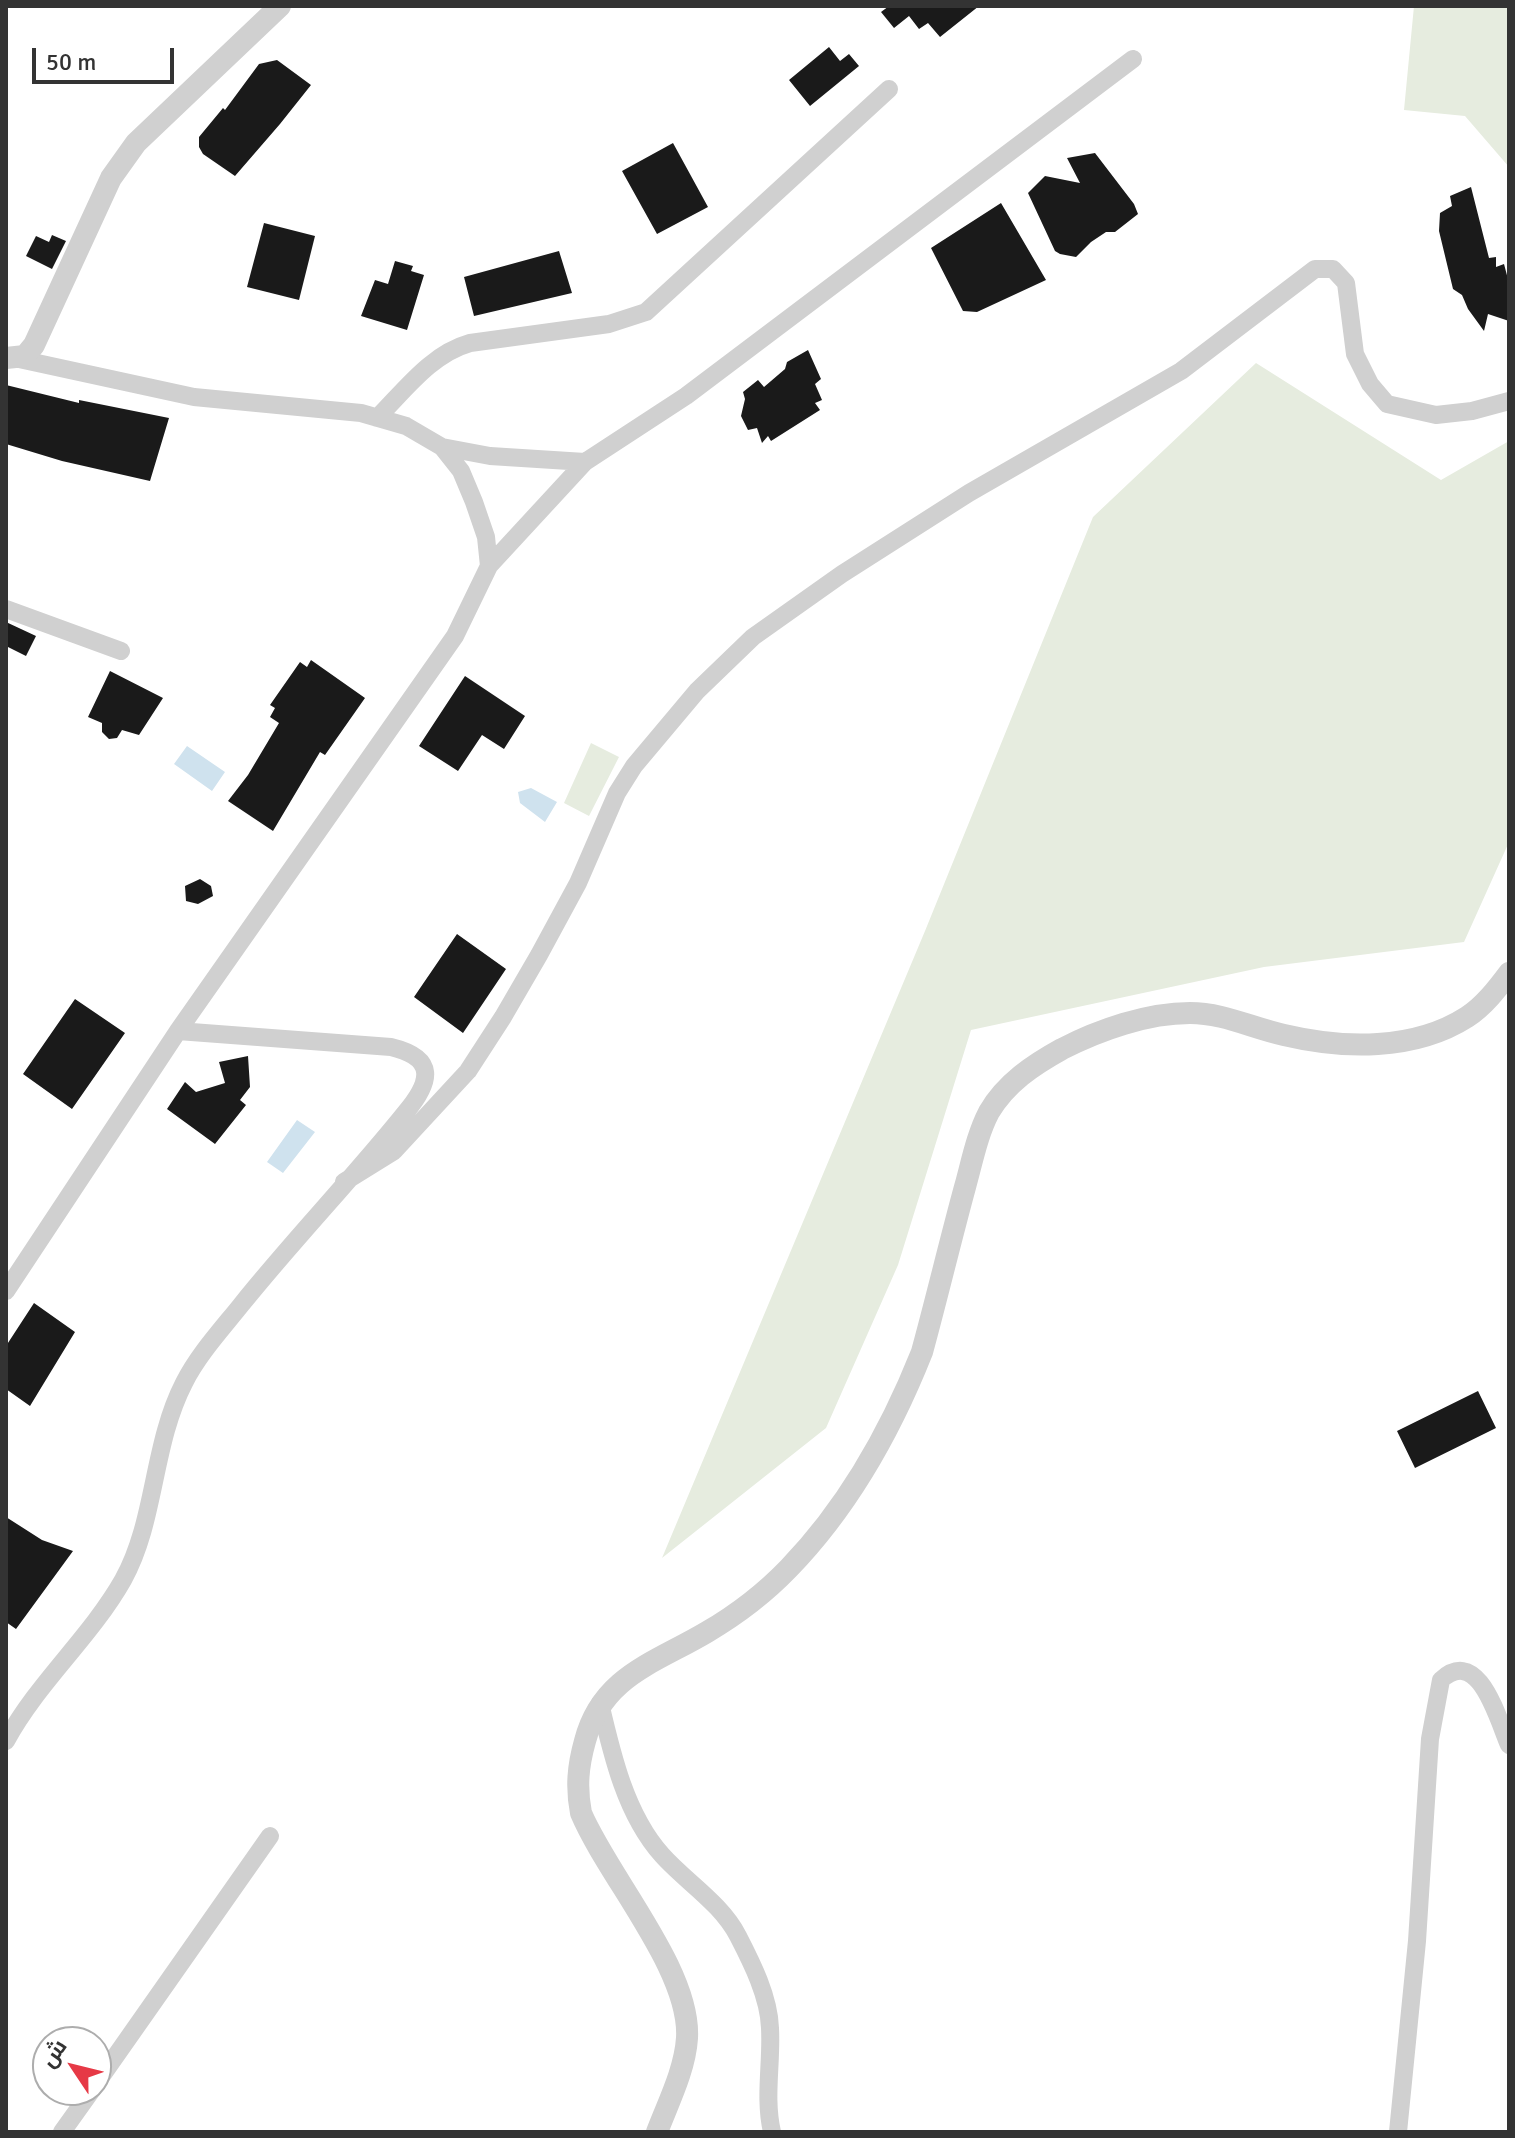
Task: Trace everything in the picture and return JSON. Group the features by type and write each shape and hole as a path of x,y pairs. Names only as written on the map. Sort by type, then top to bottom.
{"street":[{"path":"13,358 25,356 34,345 120,162 136,143 280,6"},
{"path":"6,1291 178,1031 446,649 489,566 585,462 686,396 1133,59"},
{"path":"377,418 434,361 452,348 609,324 646,312 889,89"},
{"path":"344,1182 394,1151 475,1060 511,1004 578,883 617,793 650,744 697,691 753,637 842,574 969,493 1181,371 1315,269 1333,269 1346,283 1355,354 1370,384 1387,404 1436,415 1472,411 1509,401"},
{"path":"13,358 194,397 361,413 406,426 442,447 490,456 585,462"},
{"path":"442,447 461,471 474,502 486,537 489,566"},
{"path":"6,609 121,651"},
{"path":"657,2132 687,2041 683,2004 675,1981 581,1813 577,1795 578,1768 589,1726 600,1703 627,1677 718,1625 770,1586 801,1555 851,1488 908,1386 933,1312 980,1134 1001,1094 1016,1078 1043,1060 1093,1035 1167,1015 1191,1013 1224,1016 1283,1035 1338,1044 1374,1045 1411,1039 1469,1016 1509,973"},
{"path":"8,1731 81,1641 131,1566 166,1428 185,1380 271,1267 423,1089 426,1074 416,1059 400,1049 381,1045 178,1031"},
{"path":"1398,2132 1416,1955 1430,1739 1436,1695 1441,1680 1448,1673 1457,1670 1471,1673 1482,1683 1509,1745"},
{"path":"600,1703 612,1751 641,1826 660,1853 730,1923 759,1984 770,2027 767,2092 772,2132"},
{"path":"112,2061 270,1836"},
{"path":"62,2132 81,2106"}],"shaded area":[{"path":"1414,6 1509,6 1509,167 1465,116 1404,110"},
{"path":"1256,363 1441,480 1509,441 1509,842 1464,942 1264,967 971,1030 898,1265 826,1428 662,1558 925,931 1093,517"},
{"path":"591,743 619,757 589,816 564,803"}],"water":[{"path":"187,746 225,772 212,791 174,764"},
{"path":"531,788 557,802 545,822 520,803 518,792"},
{"path":"297,1120 315,1132 283,1173 267,1162"}],"building":[{"path":"889,6 979,6 940,37 928,23 919,29 909,16 894,28 881,12"},
{"path":"829,47 840,61 849,54 859,66 810,106 789,80"},
{"path":"277,60 311,85 235,176 203,154 199,137 223,108 225,110 259,64"},
{"path":"673,143 708,207 657,234 622,171"},
{"path":"1095,153 1134,204 1138,214 1115,232 1106,232 1091,242 1076,257 1060,254 1055,251 1028,193 1045,176 1080,183 1067,158"},
{"path":"1471,187 1489,258 1496,257 1496,267 1504,264 1509,283 1509,321 1488,314 1484,331 1462,295 1453,289 1439,231 1440,213 1452,206 1450,196"},
{"path":"1001,203 1046,280 977,312 963,311 931,248"},
{"path":"264,223 315,236 299,300 247,287"},
{"path":"52,235 66,241 52,269 26,256 36,236 49,242"},
{"path":"559,251 572,293 474,316 464,277"},
{"path":"395,261 413,266 411,271 424,275 407,330 361,316 375,280 388,284"},
{"path":"808,350 821,379 815,384 822,400 815,403 820,410 771,441 768,436 762,443 757,428 748,430 741,416 745,399 743,392 758,380 764,387 785,369 787,362"},
{"path":"6,385 79,403 79,400 169,418 150,481 62,461 6,444"},
{"path":"6,622 36,636 26,656 6,646"},
{"path":"311,660 365,698 325,755 320,752 273,831 228,801 248,775 279,723 270,717 275,708 270,705 300,662 307,667"},
{"path":"110,671 163,698 139,735 122,730 117,738 109,739 102,732 102,723 88,717"},
{"path":"465,676 525,716 504,749 482,735 458,771 419,746"},
{"path":"200,879 211,886 213,896 198,904 186,901 185,886"},
{"path":"457,934 506,969 463,1033 414,997"},
{"path":"75,999 125,1033 72,1109 23,1074"},
{"path":"248,1056 250,1087 240,1100 246,1105 215,1144 167,1109 185,1082 196,1092 225,1083 219,1062"},
{"path":"34,1303 75,1332 30,1406 6,1389 6,1346"},
{"path":"1478,1391 1496,1428 1415,1468 1397,1431"},
{"path":"6,1517 42,1540 73,1551 16,1629 6,1622"}]}
